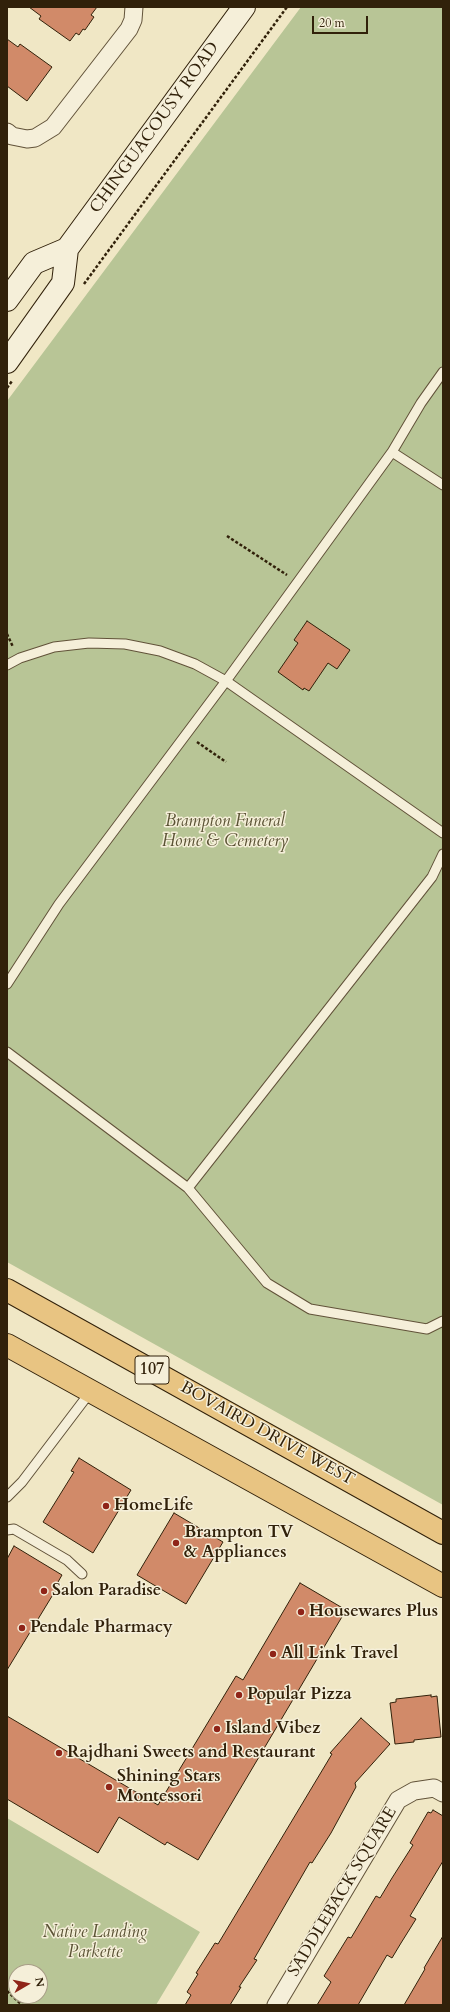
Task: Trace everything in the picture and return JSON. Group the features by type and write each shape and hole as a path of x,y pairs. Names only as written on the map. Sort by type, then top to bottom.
{"main road":[{"name":"CHINGUACOUSY ROAD","path":"11,369 63,283 67,249 244,7"},
{"path":"7,300 34,263 67,249"},
{"name":"BOVAIRD DRIVE WEST","path":"7,1290 443,1533"},
{"path":"7,1345 443,1586"}],"street":[{"path":"7,132 12,136 27,139 35,138 53,127 129,29 133,20 134,7"},
{"name":"SADDLEBACK SQUARE","path":"276,2005 398,1800 414,1791 434,1788 443,1793"}],"lane":[{"path":"7,984 59,904 226,681 392,452 443,372"},
{"path":"392,452 443,485"},
{"path":"7,665 20,658 54,647 89,643 125,644 160,651 195,664 226,681 443,833"},
{"path":"188,1188 432,877 443,854"},
{"path":"7,1052 188,1188 267,1283 310,1309 427,1329 443,1321"},
{"path":"7,1497 22,1482 91,1391"},
{"path":"7,1530 14,1529 67,1560 82,1574"}],"path":[{"path":"83,286 288,7"},
{"path":"7,388 11,369"},
{"path":"227,536 298,582"},
{"path":"186,734 226,762"},
{"path":"7,1990 22,2005"}],"green space":[{"name":"Brampton Funeral Home & Cemetery","path":"301,7 443,7 443,1505 7,1262 7,401"},
{"name":"Native Landing Parkette","path":"7,1818 200,1932 156,2005 7,2005"}],"building":[{"path":"29,7 97,7 91,15 94,17 85,30 83,29 79,35 76,33 70,41 39,19 41,16"},
{"path":"7,39 18,47 20,44 52,67 27,101 7,86"},
{"path":"307,621 350,650 337,669 328,663 309,691 304,688 303,690 278,672 298,643 294,640"},
{"path":"79,1458 131,1490 93,1553 43,1522 74,1472 71,1471"},
{"path":"174,1513 223,1542 186,1604 137,1575"},
{"path":"14,1546 62,1575 58,1582 60,1583 7,1670 7,1559"},
{"path":"300,1583 346,1610 198,1860 167,1842 165,1845 119,1817 98,1853 7,1799 7,1716 158,1805 236,1676 243,1680"},
{"path":"431,1695 431,1697 437,1696 441,1737 395,1744 390,1703 396,1702 396,1699"},
{"path":"361,1718 390,1744 355,1783 356,1787 331,1833 312,1863 310,1862 254,1959 257,1960 239,1987 241,1987 230,2005 185,2005 191,1995 187,1992 198,1974 196,1973 215,1943 218,1944 332,1754 330,1753"},
{"path":"433,1810 443,1816 443,1861 410,1916 416,1919 392,1958 387,1955 358,2005 317,2005 331,1982 324,1976 348,1937 351,1938 376,1896 380,1898 413,1845 410,1843 428,1812 431,1813"},
{"path":"443,1936 443,2005 404,2005 425,1969 424,1968"}],"place":[{"name":"HomeLife","path":"106,1506"},
{"name":"Brampton TV & Appliances","path":"176,1543"},
{"name":"Salon Paradise","path":"44,1591"},
{"name":"Housewares Plus","path":"301,1612"},
{"name":"Pendale Pharmacy","path":"22,1628"},
{"name":"All Link Travel","path":"273,1654"},
{"name":"Popular Pizza","path":"239,1695"},
{"name":"Island Vibez","path":"217,1729"},
{"name":"Rajdhani Sweets and Restaurant","path":"59,1753"},
{"name":"Shining Stars Montessori","path":"109,1787"}]}
